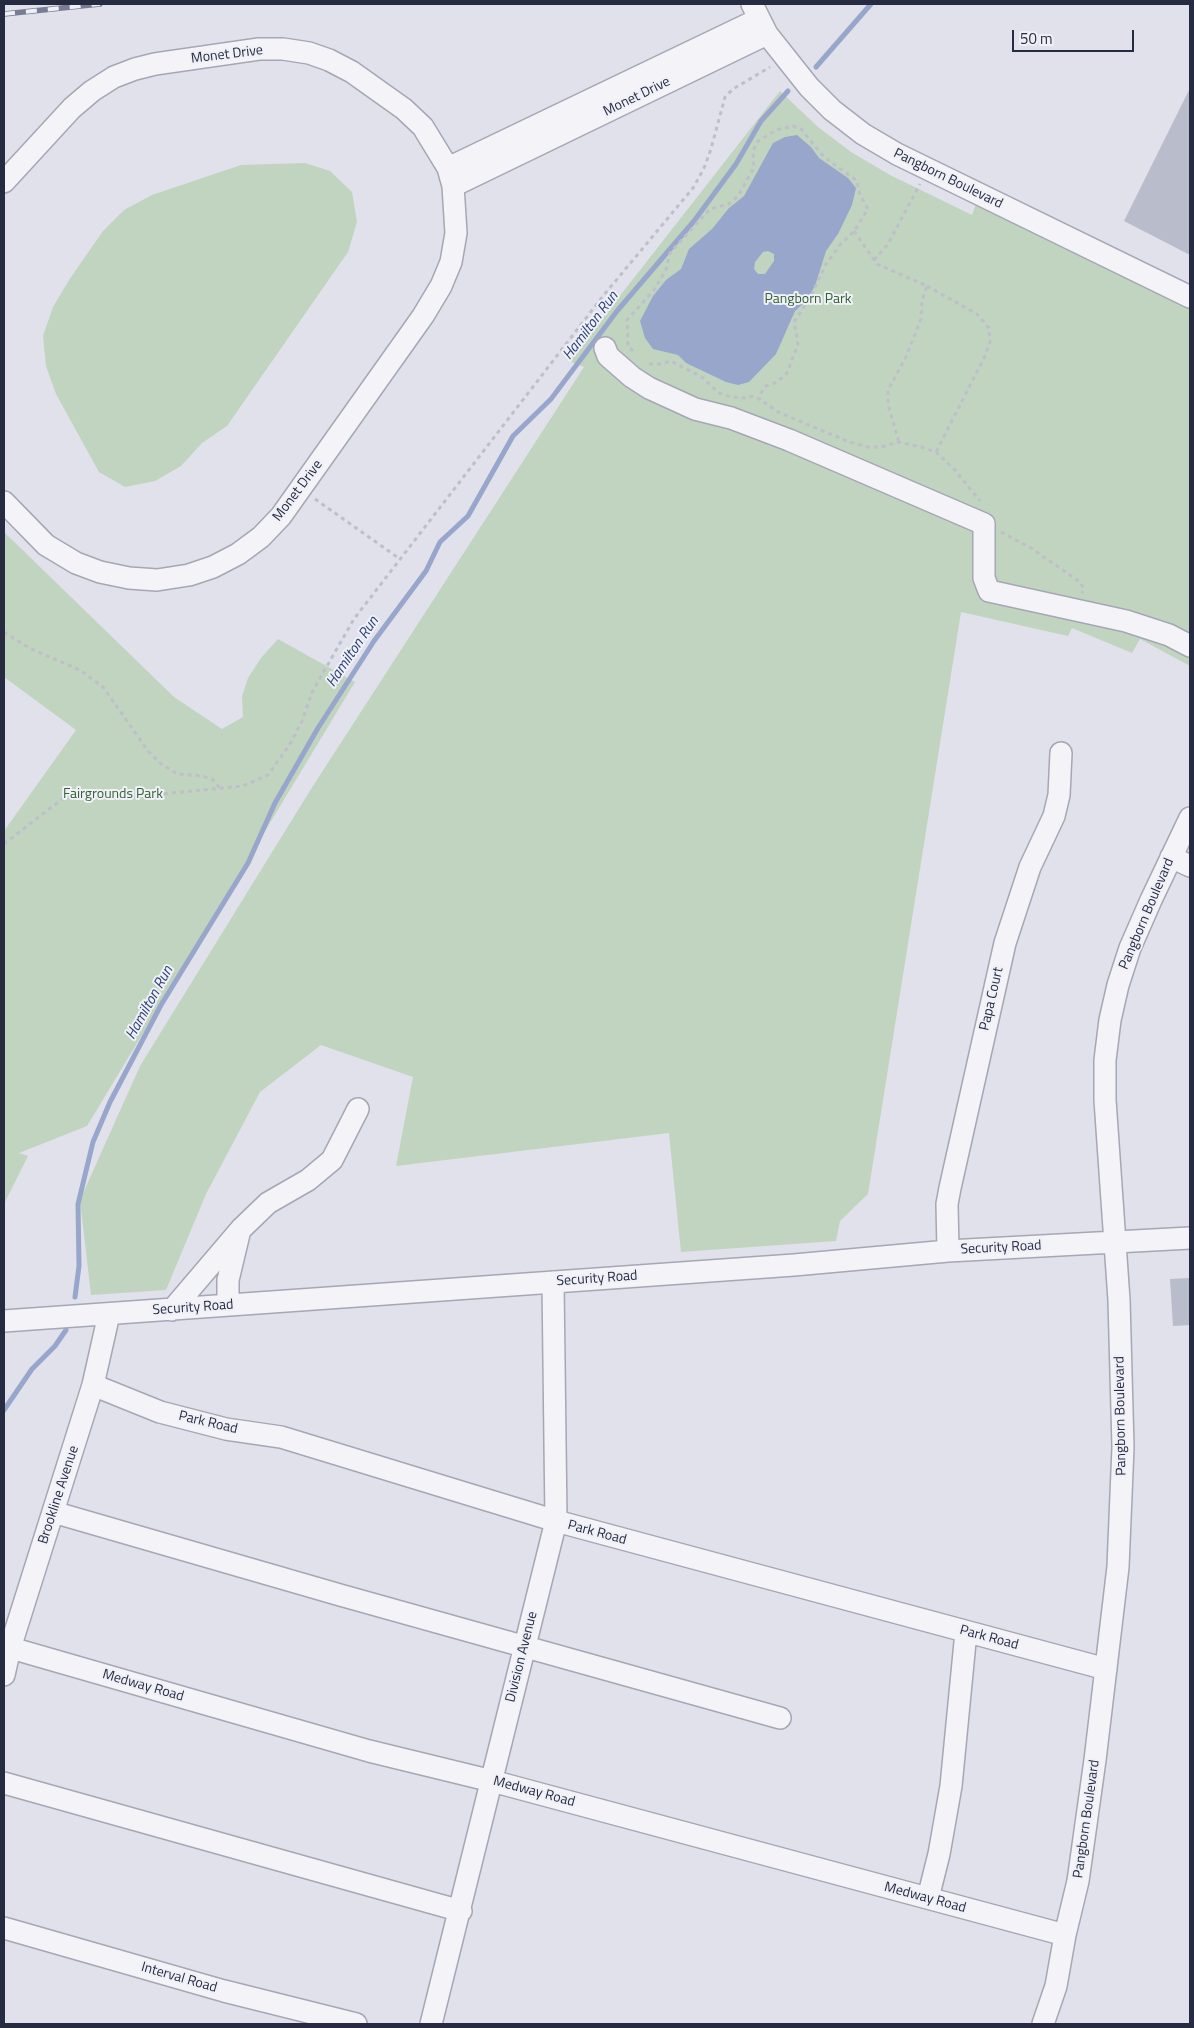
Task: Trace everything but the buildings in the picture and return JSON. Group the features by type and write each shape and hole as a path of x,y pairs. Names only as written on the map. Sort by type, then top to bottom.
{"street":[{"name":"Pangborn Boulevard","path":"759,19 784,57 808,87 832,110 863,134 897,154 1190,297"},
{"name":"Monet Drive","path":"450,177 759,19"},
{"name":"Monet Drive","path":"4,182 72,108 92,91 114,77 155,64 259,49 283,49 309,53 329,60 352,72 404,109 423,127 450,177 456,233 451,262 441,286 423,316 281,516 261,537 238,554 214,567 197,573 157,580 129,578 110,574 76,563 46,545 4,502"},
{"path":"605,348 608,356 648,388 695,408 731,418 789,440 993,527 984,578 989,591 1146,627 1169,635 1190,646"},
{"name":"Papa Court","path":"948,1251 947,1204 1005,943 1030,866 1054,816 1059,795 1061,753"},
{"name":"Pangborn Boulevard","path":"1043,2024 1056,1986 1065,1935 1078,1882 1096,1760 1118,1567 1123,1447 1119,1300 1105,1100 1105,1060 1110,1020 1118,985 1130,948 1150,900 1190,818"},
{"path":"1171,857 1190,866"},
{"path":"172,1310 241,1229 268,1203 308,1180 332,1160 358,1109"},
{"path":"228,1305 228,1280 241,1229"},
{"name":"Security Road","path":"4,1321 794,1265 948,1251 1190,1238"},
{"name":"Division Avenue","path":"431,2024 556,1522 553,1282"},
{"name":"Brookline Avenue","path":"4,1674 7,1647 94,1385 109,1314"},
{"name":"Park Road","path":"94,1385 160,1412 226,1429 281,1438 556,1522 1106,1669"},
{"path":"53,1512 780,1718"},
{"path":"928,1898 939,1854 951,1786 966,1632"},
{"name":"Medway Road","path":"7,1647 370,1751 492,1781 1065,1935"},
{"path":"4,1783 460,1911"},
{"name":"Interval Road","path":"4,1928 224,1991 356,2024"}],"path":[{"path":"4,844 62,800 76,796 122,798 243,786 268,775 290,744 302,721 312,692 354,619 579,328 693,188 704,168 711,149 725,97 733,89 784,57"},
{"path":"639,358 628,346 627,320 644,302 662,276 670,253 710,209 729,204 738,196 754,167 753,151 757,142 776,130 793,126 800,129 824,157 857,181 860,195 868,209 854,232 840,245 826,264 812,294 794,322 798,344 794,360 787,373 777,382 766,386 761,393 760,399"},
{"path":"874,260 888,244 920,184"},
{"path":"854,232 876,264 927,286 977,314 989,328 990,342 985,356 936,452"},
{"path":"900,442 888,405 888,390 906,357 921,319 922,300 927,286"},
{"path":"579,328 584,332"},
{"path":"645,362 651,365 671,361 702,377 719,393 731,397 744,398 755,396 778,412 801,423 854,443 874,447 900,442 936,452 954,469 980,502"},
{"path":"300,488 400,559"},
{"path":"993,527 1006,535"},
{"path":"993,527 1031,548 1080,582 1084,589 1077,611"},
{"path":"4,632 31,649 80,670 103,687 148,751 160,763 177,774 202,776 212,779 220,788"}],"green space":[{"name":"Pangborn Park","path":"780,91 818,127 851,152 890,175 972,215 977,201 1032,232 1190,308 1190,666 1140,639 1132,653 1072,628 1068,636 961,612 868,1194 840,1221 836,1241 681,1252 669,1133 396,1166 413,1077 321,1045 260,1092 206,1194 166,1290 91,1295 80,1200 140,1066 311,789 584,367 569,361"},
{"path":"305,163 330,171 352,192 357,222 348,252 227,426 202,443 181,466 155,481 125,487 99,472 56,394 46,366 43,336 53,307 69,280 103,231 124,210 152,195 241,165"},
{"name":"Fairgrounds Park","path":"4,532 174,697 222,729 243,717 242,696 248,678 261,658 278,639 355,682 87,1126 19,1153 28,1156 4,1204 4,831 76,730 4,677"}],"water":[{"path":"797,135 811,147 819,158 848,178 856,188 852,205 838,234 826,251 815,286 806,301 795,311 776,354 749,382 738,385 726,382 686,363 678,355 653,349 645,338 640,321 653,296 666,280 681,269 689,249 712,229 729,208 744,196 773,143 785,137","holes":["768,251 774,254 774,261 765,274 758,274 754,269 755,262 763,252"]}],"waterway":[{"name":"Hamilton Run","path":"816,67 871,4"},
{"name":"Hamilton Run","path":"75,1297 79,1266 78,1204 93,1142 110,1102 161,1005 248,863 275,803 318,728 374,641 426,571 440,542 468,516 513,436 551,399 617,311 694,221 736,164 761,121 788,91"},
{"name":"Hamilton Run","path":"4,1410 32,1369 55,1346 66,1330"}],"railway":[{"path":"4,14 100,4"}]}
